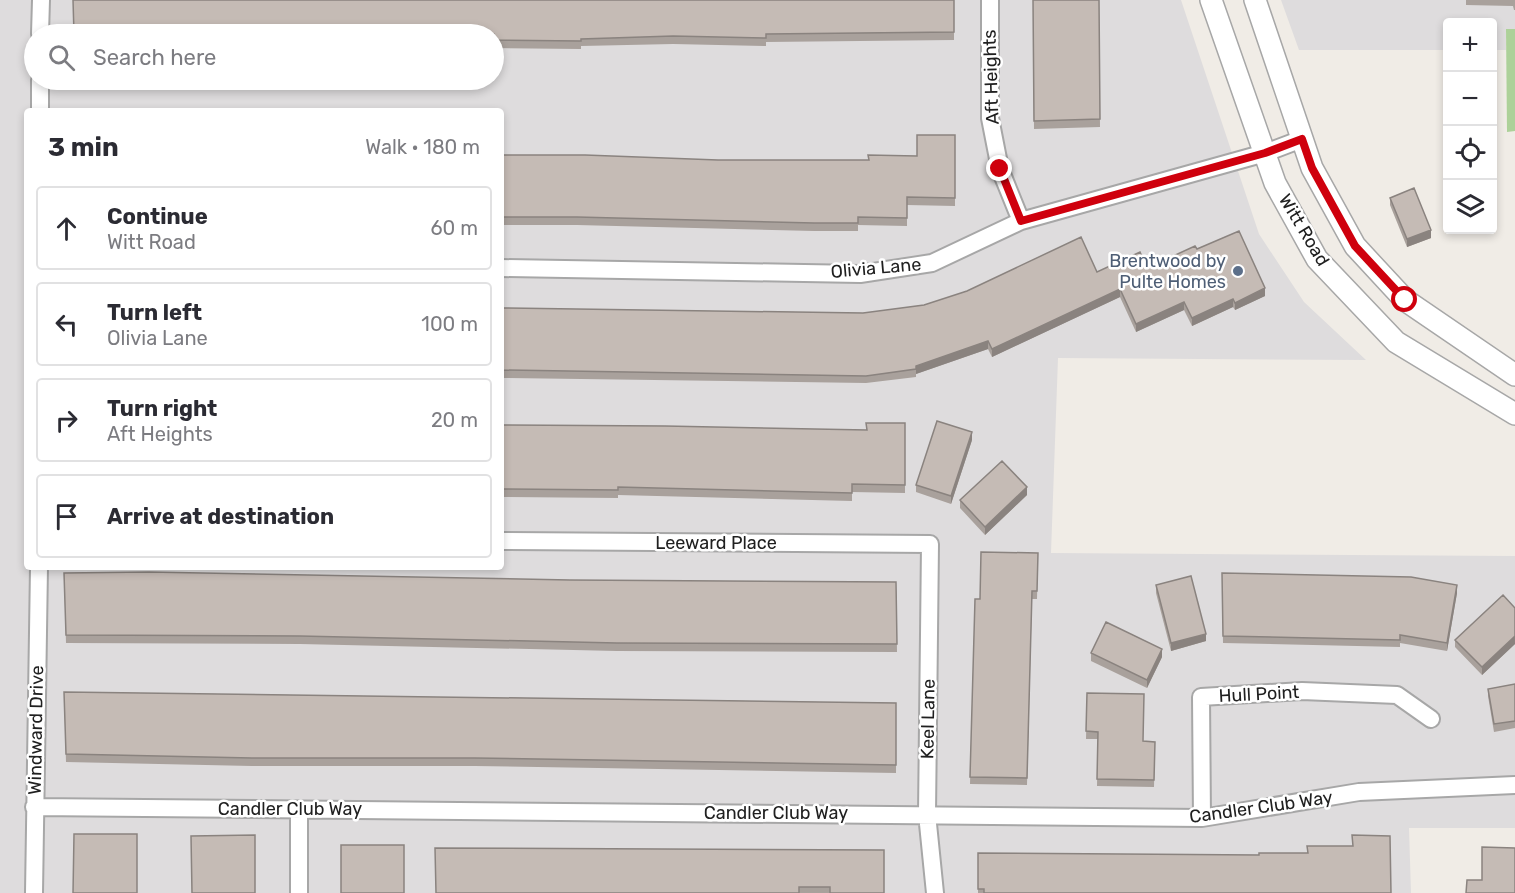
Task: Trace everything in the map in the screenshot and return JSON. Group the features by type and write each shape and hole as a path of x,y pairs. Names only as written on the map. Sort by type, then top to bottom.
{"street":[{"path":"40,24 41,0"},
{"name":"Aft Heights","path":"990,0 990,118 1000,169 1021,221"},
{"name":"Witt Road","path":"1211,0 1275,183 1317,259 1396,342 1515,414"},
{"name":"Witt Road","path":"1255,0 1312,168 1355,246 1405,300 1515,375"},
{"path":"40,90 40,108"},
{"name":"Olivia Lane","path":"504,268 860,274 898,270 932,263 1021,221 1265,153 1302,139"},
{"path":"1466,384 1487,356"},
{"name":"Leeward Place","path":"504,541 930,544"},
{"name":"Keel Lane","path":"930,544 927,814 935,893"},
{"name":"Windward Drive","path":"34,893 39,570"},
{"name":"Hull Point","path":"1202,818 1201,697 1302,691 1397,695 1431,719"},
{"name":"Candler Club Way","path":"34,807 1202,818 1359,792 1515,785"},
{"path":"299,810 299,893"}],"shaded area":[{"path":"0,0 1181,0 1259,234 1304,302 1366,360 1058,358 1051,553 1515,556 1515,828 1409,828 1411,893 0,893"},
{"path":"1281,0 1515,0 1515,29 1506,30 1506,50 1497,50 1497,18 1443,18 1443,50 1299,50"}],"green space":[{"path":"1506,29 1515,29 1515,131 1507,132"}],"building":[{"path":"73,0 954,0 954,32 766,34 766,38 673,36 581,39 581,41 504,40 504,24 74,24"},
{"path":"1033,0 1099,0 1100,119 1034,121"},
{"path":"917,135 955,135 955,198 907,197 907,218 858,217 858,223 814,223 504,217 504,155 585,155 718,160 869,160 868,155 917,156"},
{"path":"1414,188 1431,230 1407,239 1390,198"},
{"path":"1239,231 1265,288 1235,303 1233,299 1192,318 1184,302 1136,324 1120,289 992,349 988,341 916,366 916,369 866,376 504,370 504,308 863,313 924,305 967,291 1081,237 1097,272 1140,252 1147,268 1195,246 1197,249"},
{"path":"937,421 972,432 951,496 916,485"},
{"path":"866,423 905,423 905,485 852,484 852,493 618,487 618,490 504,489 504,425 867,430"},
{"path":"1002,461 1027,487 985,527 960,500"},
{"path":"981,552 1038,553 1037,591 1032,591 1027,778 970,777 975,599 980,599"},
{"path":"149,572 570,580 896,582 897,644 617,643 300,636 66,635 64,573"},
{"path":"1222,573 1411,577 1457,585 1447,643 1400,635 1400,640 1223,636"},
{"path":"1191,576 1206,634 1171,643 1156,585"},
{"path":"1503,595 1515,608 1515,636 1482,667 1455,640"},
{"path":"1106,622 1162,649 1147,680 1091,653"},
{"path":"1515,684 1515,721 1494,724 1488,689"},
{"path":"64,692 896,703 896,765 66,754"},
{"path":"1087,693 1144,694 1143,741 1155,742 1154,780 1097,779 1098,732 1086,731"},
{"path":"74,834 137,834 137,893 73,893"},
{"path":"255,835 255,893 192,893 191,836"},
{"path":"1352,835 1390,836 1391,893 984,893 984,889 978,889 978,853 1259,855 1259,853 1308,853 1307,846 1353,846"},
{"path":"341,845 404,845 404,893 341,893"},
{"path":"1482,847 1515,848 1515,893 1466,893 1467,880 1482,880"},
{"path":"435,848 884,850 884,893 830,893 830,887 799,887 799,893 436,893"}],"place":[{"name":"Brentwood by Pulte Homes","path":"1238,271"}],"route":[{"path":"1000,169 1021,221 1168,178 1265,153 1302,139 1312,168 1355,246 1405,300"}]}
